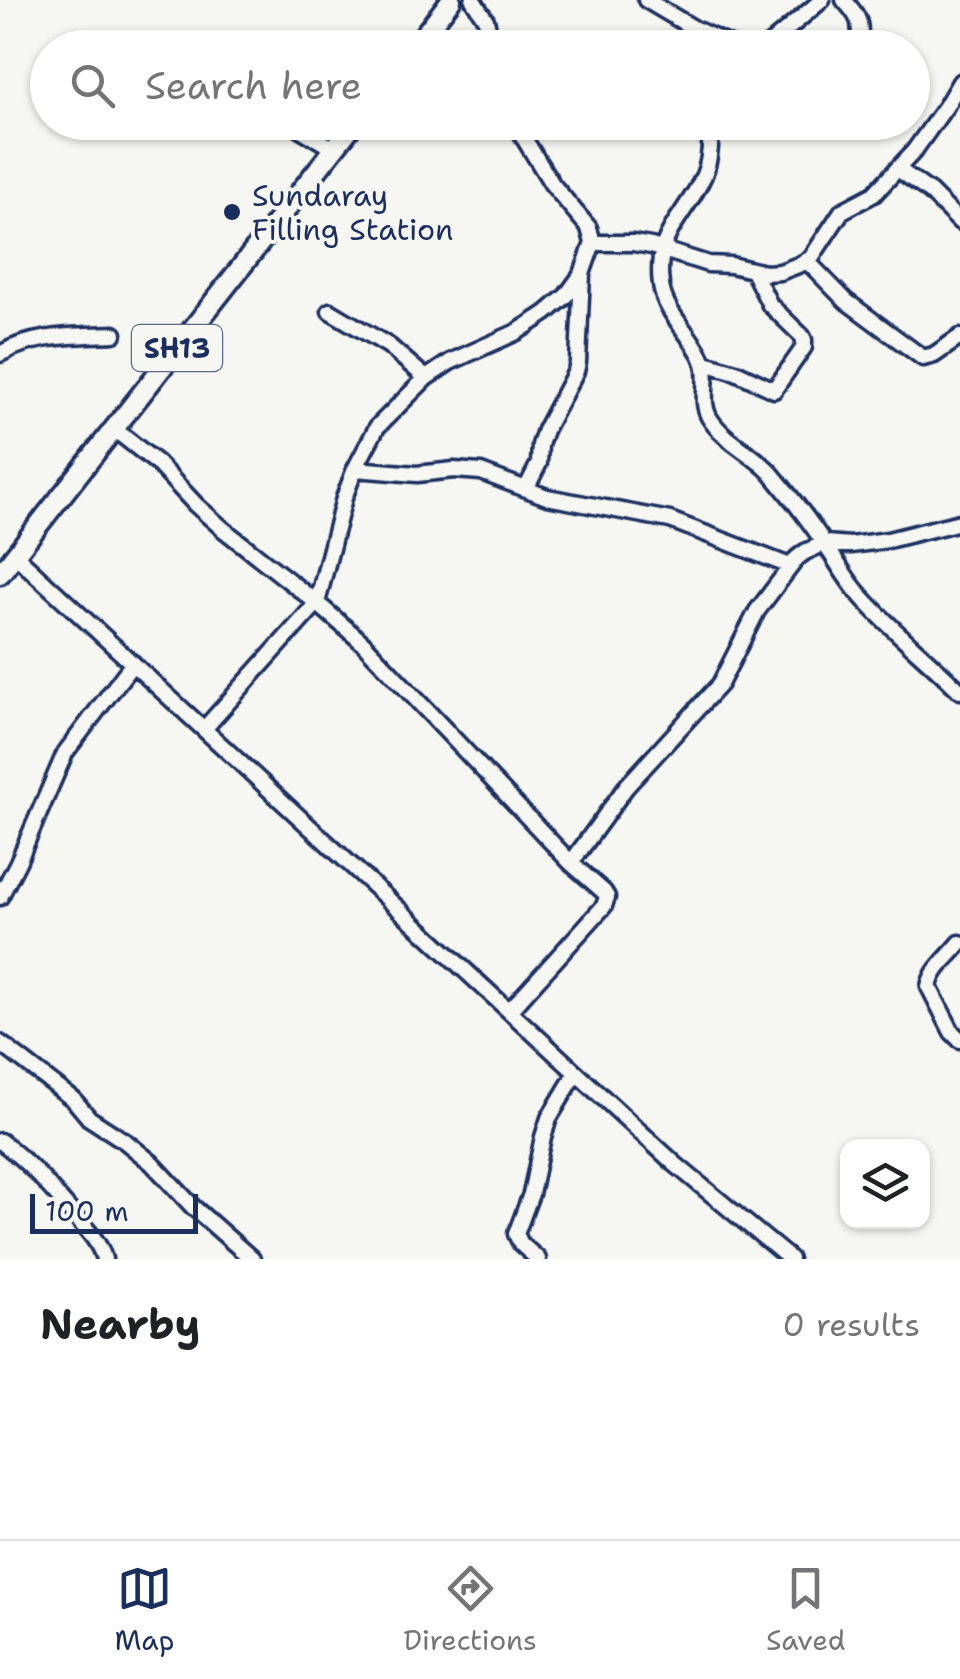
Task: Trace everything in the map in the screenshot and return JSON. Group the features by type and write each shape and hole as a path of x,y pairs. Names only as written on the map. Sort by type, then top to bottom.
{"main road":[{"path":"432,30 451,0"},
{"name":"SH13","path":"5,566 341,140"}],"street":[{"path":"473,0 488,30"},
{"path":"646,0 698,30"},
{"path":"786,30 822,0"},
{"path":"844,0 859,16 859,30"},
{"path":"930,129 960,82"},
{"path":"319,140 334,149"},
{"path":"204,729 317,603 344,498 377,428 426,378 546,313 566,296 582,274 593,243 589,228 552,184 523,140"},
{"path":"710,140 703,176 662,248 661,286 704,363 708,414 770,473 860,596 960,691"},
{"path":"593,243 633,243 662,248 708,264 780,272 807,262 837,216 866,200 898,170 922,140"},
{"path":"898,170 930,192 960,222"},
{"path":"807,262 846,301 923,358 934,356 960,337"},
{"path":"704,363 736,372 774,390 804,347 802,336 764,297 753,270"},
{"path":"526,489 539,463 541,440 578,362 582,274"},
{"path":"330,310 389,346 426,378"},
{"path":"0,354 38,340 114,334"},
{"path":"114,429 157,463 196,505 363,643 571,863 607,896 606,902 510,1010"},
{"path":"355,469 416,474 470,470 560,500 670,520 790,566"},
{"path":"571,863 626,788 720,684 757,611 804,552 824,543 851,545 888,540 960,522"},
{"path":"5,566 134,664 675,1164 790,1259"},
{"path":"0,896 64,753 134,664"},
{"path":"960,943 929,982 952,1032 960,1040"},
{"path":"0,1043 74,1100 88,1118 152,1162 193,1206 252,1259"},
{"path":"538,1259 516,1234 531,1194 549,1118 576,1073"},
{"path":"0,1141 46,1181 96,1240 104,1259"}],"place":[{"name":"Sundaray Filling Station","path":"232,212"}]}
